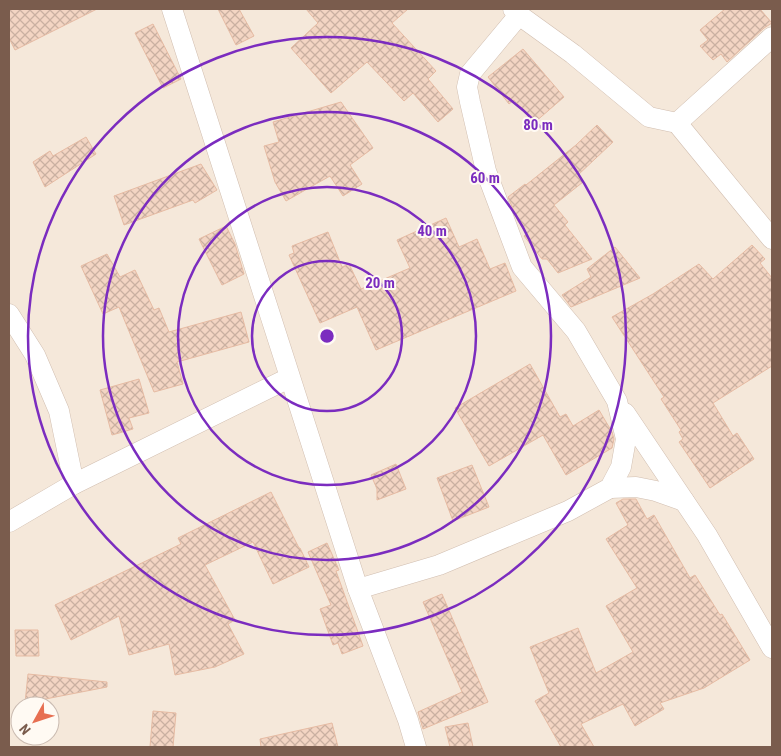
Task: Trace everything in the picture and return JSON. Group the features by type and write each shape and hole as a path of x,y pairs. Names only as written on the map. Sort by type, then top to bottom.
{"street":[{"path":"172,9 358,589 408,720 416,747"},
{"path":"772,239 677,123 649,117 573,54 516,12 470,74 467,87 486,171 522,267 576,331 617,401 707,535 772,648"},
{"path":"677,123 772,37"},
{"path":"9,314 35,355 59,411 74,484"},
{"path":"9,522 74,484 289,378"},
{"path":"610,488 621,467 626,439 617,401"},
{"path":"358,589 439,566 568,511 610,488 636,488 656,491 684,501"}],"shaded area":[{"path":"9,9 772,9 772,747 9,747"}],"building":[{"path":"9,9 97,9 15,50 9,38"},
{"path":"218,9 239,9 254,36 236,45"},
{"path":"306,9 408,9 392,23 436,71 428,79 453,109 438,122 413,93 404,101 367,62 331,93 291,48 318,23"},
{"path":"725,9 760,9 772,23 727,62 721,54 713,60 700,46 708,40 700,30"},
{"path":"153,24 181,79 163,88 135,33"},
{"path":"523,49 564,97 534,123 514,100 509,104 488,77"},
{"path":"341,102 373,148 350,165 362,184 343,196 330,176 286,201 275,182 264,146 279,142 273,122"},
{"path":"597,125 613,142 578,175 583,182 554,205 568,222 565,225 592,259 558,273 547,259 542,259 524,236 527,234 518,221 508,197 576,145"},
{"path":"86,137 96,154 45,187 33,162 50,151 53,156"},
{"path":"201,164 217,190 195,203 193,200 124,225 114,196"},
{"path":"446,218 459,247 477,239 490,269 505,263 516,291 376,350 357,307 320,323 289,255 294,253 292,246 328,232 342,267 349,264 361,289 410,268 397,240"},
{"path":"226,226 235,244 244,274 222,285 199,239"},
{"path":"752,245 765,259 760,263 772,278 772,366 713,403 733,436 737,433 754,459 710,488 679,442 683,439 679,432 681,430 661,399 664,397 612,317 653,294 699,264 713,279"},
{"path":"615,247 640,278 571,307 562,295 591,277 587,269"},
{"path":"107,254 120,277 135,270 154,310 159,308 169,332 241,312 249,342 177,362 183,384 154,392 119,307 103,314 81,266"},
{"path":"530,364 560,417 566,414 573,426 599,410 612,432 614,439 612,448 566,475 543,435 489,466 455,408"},
{"path":"139,379 149,413 129,418 133,429 112,435 100,390"},
{"path":"396,464 406,489 377,500 377,489 371,475"},
{"path":"472,465 489,507 453,521 437,478"},
{"path":"271,492 309,567 273,584 253,542 205,565 235,620 228,624 244,654 215,667 175,675 169,644 129,655 119,616 71,640 55,605 181,544 178,538"},
{"path":"623,499 636,499 647,519 654,515 690,578 695,575 750,660 704,688 660,703 664,709 635,726 623,704 581,724 594,747 561,747 535,701 549,693 530,647 578,628 596,673 633,652 606,606 637,588 606,539 628,525 616,503"},
{"path":"327,543 339,570 336,571 363,646 342,654 338,643 333,645 320,609 331,605 308,552"},
{"path":"442,594 488,702 423,729 418,712 462,692 423,602"},
{"path":"15,630 38,630 39,656 16,656"},
{"path":"28,674 107,682 107,687 60,696 26,696"},
{"path":"153,711 176,713 173,747 150,747"},
{"path":"332,723 338,747 261,747 260,739"},
{"path":"468,723 473,747 450,747 445,727"}]}
